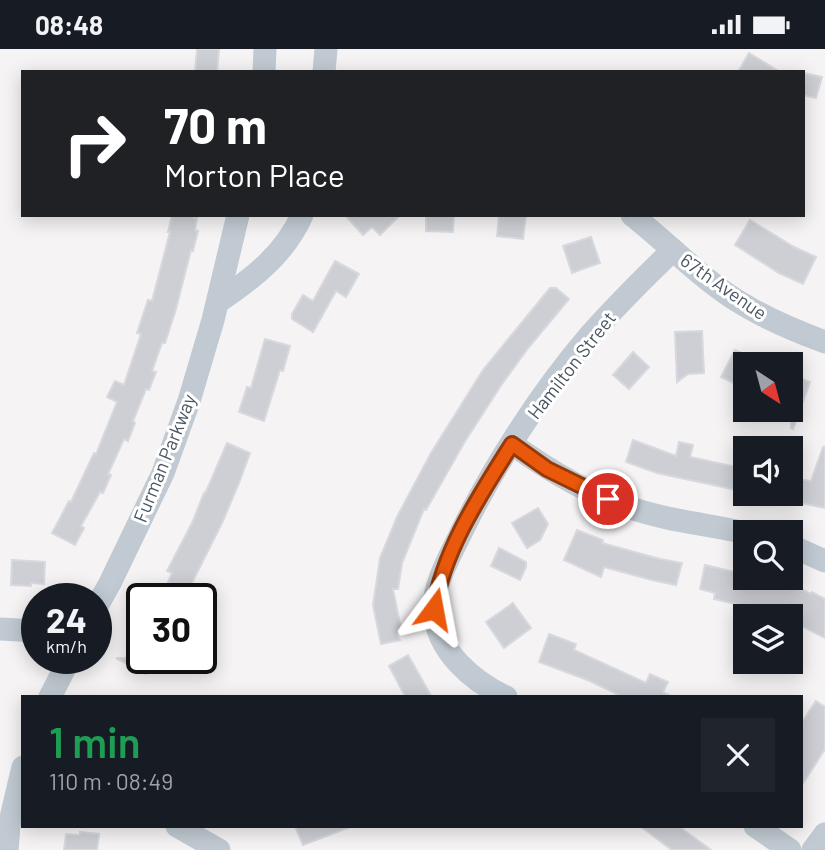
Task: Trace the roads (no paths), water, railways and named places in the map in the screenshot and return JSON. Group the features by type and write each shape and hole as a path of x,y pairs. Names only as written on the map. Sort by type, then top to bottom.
{"street":[{"path":"264,70 265,49"},
{"path":"324,70 326,49"},
{"name":"Furman Parkway","path":"110,583 163,473 190,401 218,302 238,217"},
{"path":"218,302 253,277 275,256 291,237 301,217"},
{"name":"67th Avenue","path":"634,217 710,281 745,306 825,342"},
{"name":"Hamilton Street","path":"502,695 459,666 446,646 437,628 434,609 438,584 472,511 548,389 590,335 673,250"},
{"path":"512,444 547,469 625,507 733,530"},
{"path":"803,551 825,561"},
{"path":"0,629 21,630"},
{"path":"51,695 62,674"},
{"path":"7,850 9,826 21,775"},
{"path":"180,828 219,850"},
{"path":"758,828 790,850"},
{"path":"813,850 825,834"}]}
